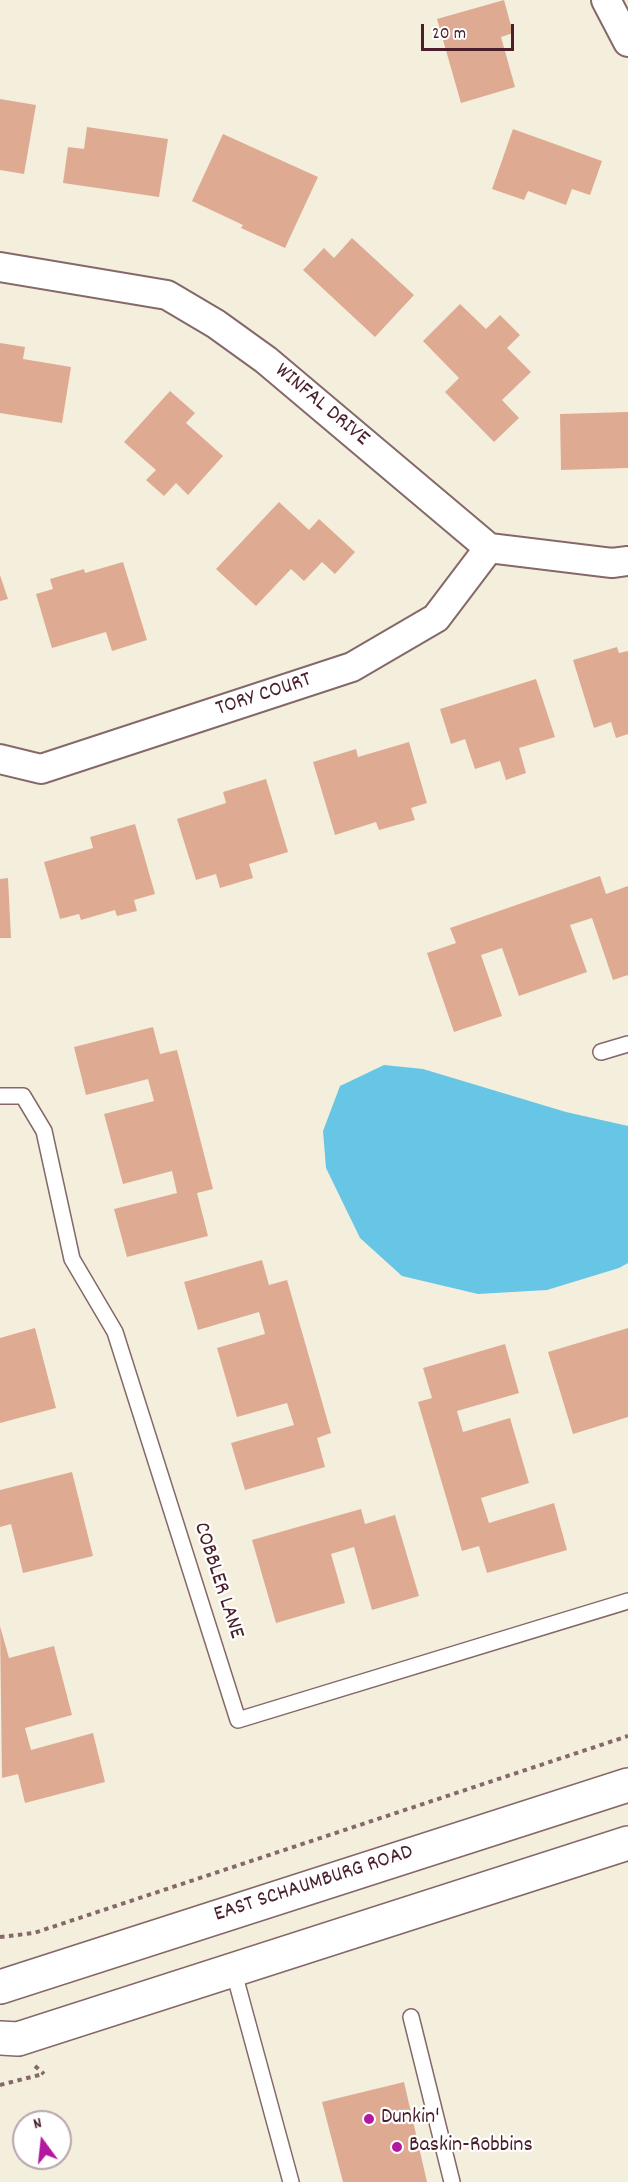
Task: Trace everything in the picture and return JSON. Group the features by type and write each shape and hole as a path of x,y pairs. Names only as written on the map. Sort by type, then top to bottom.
{"main road":[{"name":"EAST SCHAUMBURG ROAD","path":"0,1987 628,1785"},
{"path":"0,2038 18,2039 233,1968 628,1843"}],"street":[{"path":"606,0 628,42"},
{"name":"WINFAL DRIVE","path":"0,267 167,295 216,324 266,360 489,548"},
{"path":"489,548 612,562 628,561"},
{"name":"TORY COURT","path":"0,759 41,769 352,667 436,618 489,548"}],"lane":[{"path":"601,1052 628,1044"},
{"name":"COBBLER LANE","path":"0,1096 23,1096 44,1131 72,1259 115,1332 238,1720 628,1601"},
{"path":"233,1968 291,2182"},
{"path":"411,2017 452,2182"}],"path":[{"path":"0,1938 34,1934 628,1736"},
{"path":"0,2085 44,2074"}],"water":[{"path":"384,1065 423,1069 566,1112 628,1126 628,1263 619,1268 547,1290 478,1294 402,1276 360,1238 326,1168 323,1131 340,1086"}],"building":[{"path":"504,0 513,33 501,37 515,87 461,103 437,19"},
{"path":"0,99 36,105 24,174 0,170"},
{"path":"87,127 168,139 159,197 63,183 68,147 84,149"},
{"path":"513,129 602,161 590,195 572,189 566,205 528,191 524,200 492,189"},
{"path":"223,134 318,177 285,248 241,228 243,225 192,201"},
{"path":"352,238 414,295 375,337 303,270 324,248 334,258"},
{"path":"460,304 486,329 500,315 520,335 507,348 531,372 502,400 519,418 494,442 445,392 459,378 423,341"},
{"path":"0,343 25,347 23,359 71,367 62,423 0,413"},
{"path":"170,391 195,413 186,423 223,456 188,495 176,483 164,496 146,480 156,470 124,442"},
{"path":"628,412 628,468 561,470 560,414"},
{"path":"279,502 309,530 319,519 355,552 335,574 322,562 304,581 291,569 256,606 216,569"},
{"path":"123,562 147,640 112,651 106,632 52,648 36,594 53,589 50,579 84,569 85,573"},
{"path":"0,575 8,599 0,601"},
{"path":"617,647 619,653 628,651 628,734 616,738 611,722 594,728 573,660"},
{"path":"536,679 555,737 519,748 526,773 506,780 500,761 475,769 465,739 451,744 440,709"},
{"path":"409,742 427,803 411,808 415,820 379,830 376,822 335,835 313,762 356,749 358,757"},
{"path":"266,779 288,852 249,864 253,878 220,888 216,874 196,880 177,819 226,803 223,792"},
{"path":"135,824 155,894 134,900 137,911 117,916 115,910 81,920 79,914 60,919 44,862 93,848 90,837"},
{"path":"600,876 606,894 628,886 628,975 613,980 592,918 570,925 587,972 519,996 502,948 481,955 502,1016 454,1032 427,953 456,943 450,928"},
{"path":"8,878 11,938 0,938 0,879"},
{"path":"153,1027 160,1054 177,1050 213,1189 197,1193 208,1236 127,1257 114,1209 177,1193 172,1171 123,1184 104,1114 154,1101 148,1079 86,1095 74,1047"},
{"path":"262,1260 269,1285 287,1280 331,1433 317,1438 325,1467 245,1490 231,1443 294,1425 287,1403 237,1417 217,1348 265,1334 259,1312 198,1330 184,1282"},
{"path":"35,1328 56,1408 0,1423 0,1338"},
{"path":"628,1328 628,1417 573,1434 548,1352"},
{"path":"505,1344 519,1393 457,1411 463,1432 510,1418 529,1483 481,1498 489,1523 554,1503 567,1550 487,1573 479,1546 462,1551 418,1402 432,1398 423,1368"},
{"path":"72,1472 93,1556 23,1573 11,1524 0,1527 0,1490"},
{"path":"361,1509 365,1524 395,1515 419,1596 372,1610 354,1547 331,1554 345,1603 276,1623 252,1540"},
{"path":"0,1626 9,1658 54,1646 72,1715 25,1728 31,1750 93,1733 105,1782 25,1803 18,1774 2,1778"},
{"name":"Dunkin'","path":"404,2082 427,2182 343,2182 322,2102"}],"place":[{"name":"Dunkin'","path":"369,2119"},
{"name":"Baskin-Robbins","path":"397,2147"}]}
